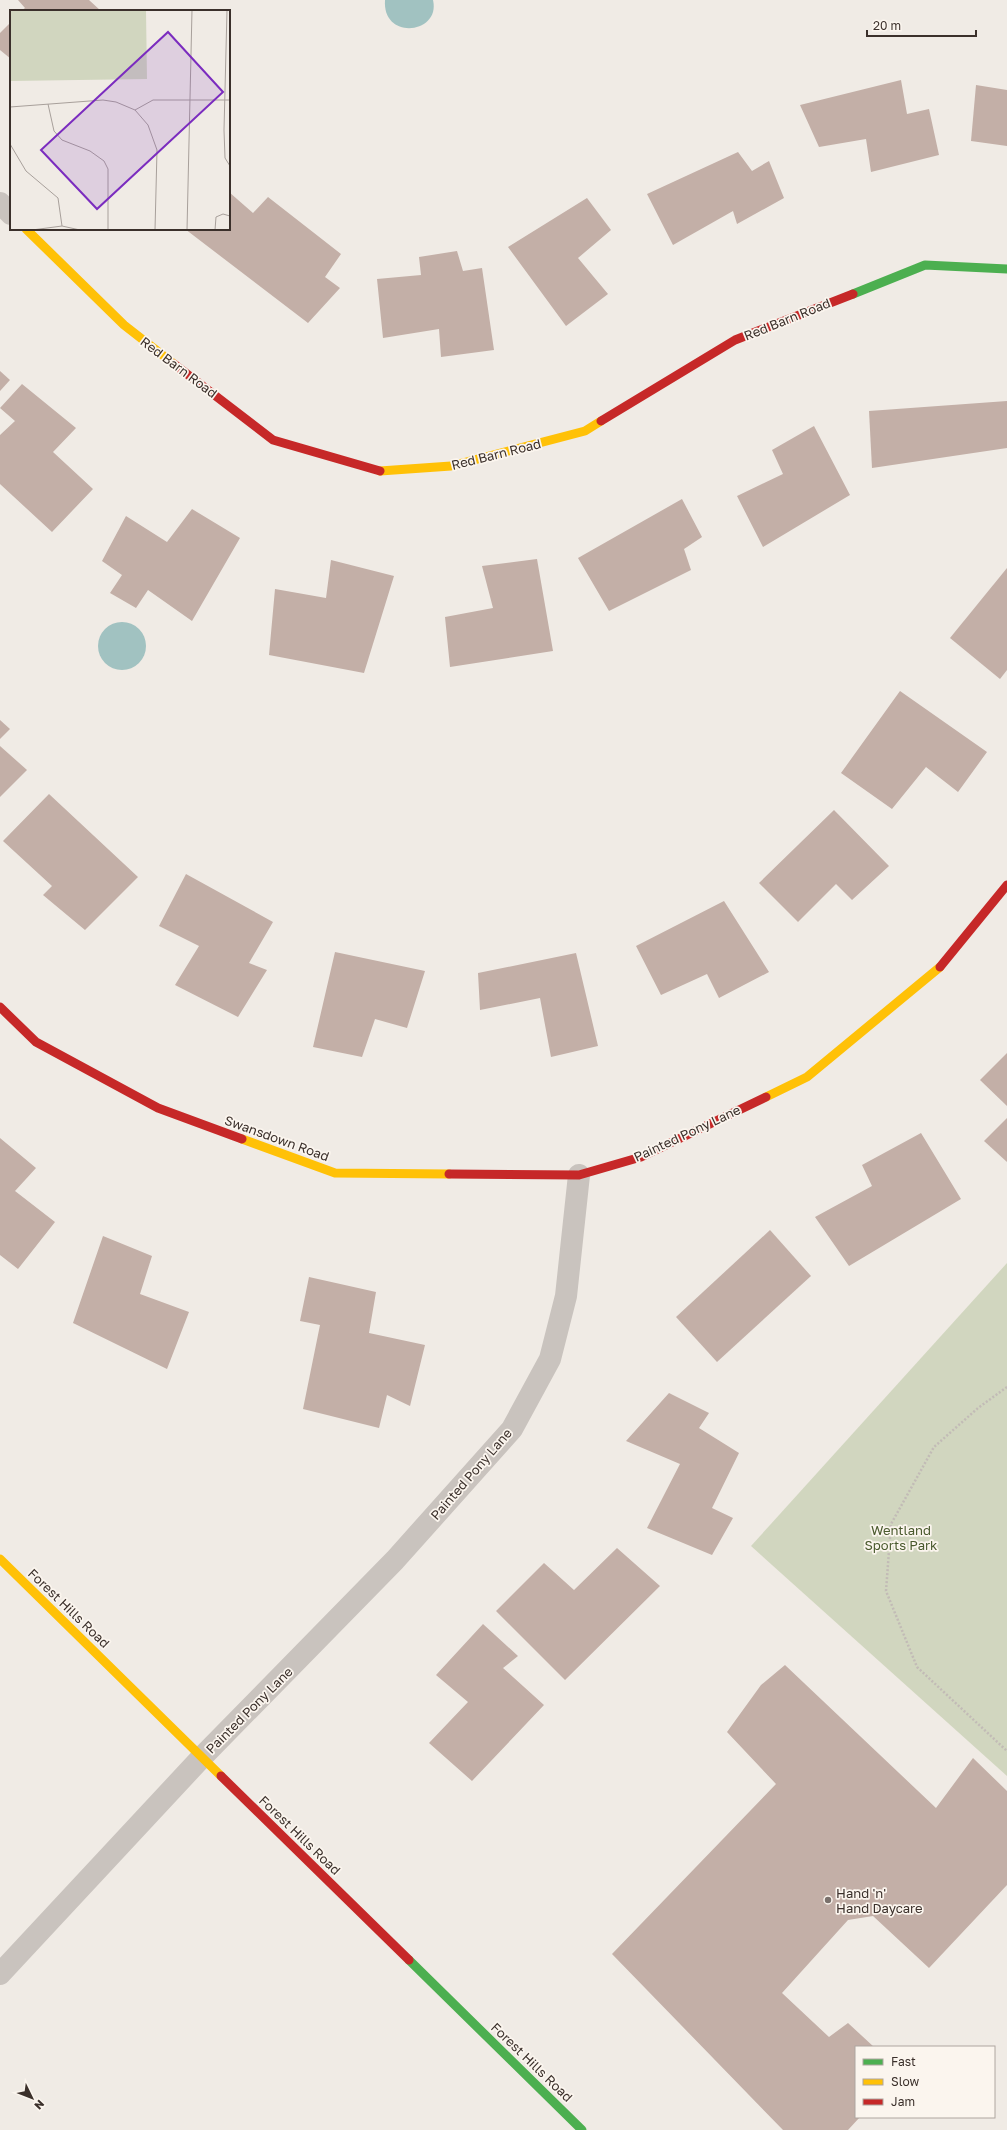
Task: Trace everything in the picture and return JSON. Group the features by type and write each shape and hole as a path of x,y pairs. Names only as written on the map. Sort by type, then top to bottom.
{"street":[{"path":"0,203 10,213"},
{"name":"Red Barn Road","path":"27,230 124,325 273,440 380,471 451,466 585,431 735,340 926,265 1007,269"},
{"name":"Painted Pony Lane","path":"0,1974 202,1757 395,1560 512,1429 550,1359 554,1345 566,1296 579,1175 642,1156 807,1077 939,968 1007,885"},
{"name":"Swansdown Road","path":"0,1007 36,1042 158,1108 335,1173 579,1175"},
{"name":"Forest Hills Road","path":"0,1559 582,2130"}],"path":[{"path":"1007,1387 978,1408 934,1447 892,1524 886,1591 917,1667 1007,1751"}],"green space":[{"name":"Wentland Sports Park","path":"1007,1263 1007,1776 751,1546"}],"water":[{"path":"385,0 433,0 433,11 428,20 421,26 411,28 401,27 392,22 387,13"},
{"path":"122,622 131,624 139,629 144,637 146,646 144,655 139,663 131,668 122,670 113,668 105,663 100,655 98,646 100,637 105,629 113,624"}],"building":[{"path":"18,0 89,0 100,10 22,10 25,8"},
{"path":"10,23 10,58 0,50 0,33"},
{"path":"901,80 907,114 929,109 939,155 871,172 866,139 819,147 800,105"},
{"path":"976,85 1007,90 1007,146 971,141"},
{"path":"738,152 752,171 769,161 784,198 737,224 733,211 673,245 647,194"},
{"path":"230,193 253,213 268,197 341,254 325,277 340,288 308,323 186,230 230,230"},
{"path":"587,198 611,230 578,258 608,294 566,326 508,247"},
{"path":"457,251 463,271 482,268 494,350 441,357 439,329 383,338 377,279 421,275 419,257"},
{"path":"0,371 10,380 0,391"},
{"path":"22,384 76,428 53,452 93,489 52,532 0,484 0,435 15,421 0,408"},
{"path":"1007,401 1007,448 872,468 869,411"},
{"path":"814,426 850,495 763,547 737,496 783,474 772,450"},
{"path":"682,499 702,537 684,549 691,570 609,611 578,558"},
{"path":"192,509 240,538 192,621 148,590 136,608 110,593 122,575 102,561 126,516 167,542"},
{"path":"537,559 553,651 450,667 445,617 493,608 482,566"},
{"path":"331,560 394,576 364,673 269,655 275,589 326,598"},
{"path":"1007,568 1007,670 1000,679 950,638"},
{"path":"900,691 987,752 958,792 926,767 892,809 841,773"},
{"path":"0,720 10,729 0,739"},
{"path":"0,746 27,770 0,797"},
{"path":"49,794 138,877 85,930 43,895 52,886 3,841"},
{"path":"834,810 889,866 852,900 836,884 798,922 759,883"},
{"path":"186,874 273,922 249,963 267,970 238,1017 175,985 199,946 159,926"},
{"path":"724,901 769,972 719,998 707,974 661,995 636,946"},
{"path":"335,952 425,971 407,1028 375,1019 362,1057 313,1047"},
{"path":"576,953 598,1046 551,1057 540,998 480,1010 478,973"},
{"path":"1007,1053 1007,1106 980,1080"},
{"path":"1007,1118 1007,1162 984,1141"},
{"path":"921,1133 961,1199 849,1266 815,1217 872,1186 862,1165"},
{"path":"0,1138 36,1168 15,1191 55,1222 18,1269 0,1255"},
{"path":"770,1230 811,1276 717,1362 676,1317"},
{"path":"103,1236 152,1256 140,1294 189,1312 167,1369 73,1323"},
{"path":"309,1277 376,1292 369,1333 425,1345 410,1406 387,1395 379,1428 303,1409 320,1325 300,1321"},
{"path":"669,1393 709,1413 699,1428 739,1453 712,1508 733,1518 712,1555 647,1528 680,1464 626,1441"},
{"path":"617,1548 660,1586 565,1680 496,1611 544,1563 574,1590"},
{"path":"483,1624 518,1656 503,1668 544,1705 472,1781 429,1743 468,1702 436,1675"},
{"name":"Hand 'n' Hand Daycare","path":"785,1665 936,1808 973,1758 1007,1791 1007,1885 929,1968 873,1916 848,1920 782,1993 829,2037 848,2023 873,2046 855,2046 855,2118 859,2118 848,2130 783,2130 612,1954 776,1784 727,1732 761,1685"}],"traffic: fast":[{"path":"853,294 925,265 1007,269"},
{"path":"409,1960 582,2130"}],"traffic: slow":[{"path":"27,230 124,325 174,364"},
{"path":"380,471 451,466 585,431 601,421"},
{"path":"766,1097 807,1077 940,967"},
{"path":"242,1139 335,1173 449,1174"},
{"path":"0,1559 221,1776"}],"traffic: jam":[{"path":"601,421 735,340 853,294"},
{"path":"174,364 273,440 380,471"},
{"path":"940,967 1007,885"},
{"path":"0,1007 36,1042 158,1108 242,1139"},
{"path":"449,1174 579,1175 641,1157 766,1097"},
{"path":"221,1776 409,1960"}],"place":[{"name":"Hand 'n' Hand Daycare","path":"828,1900"}]}
